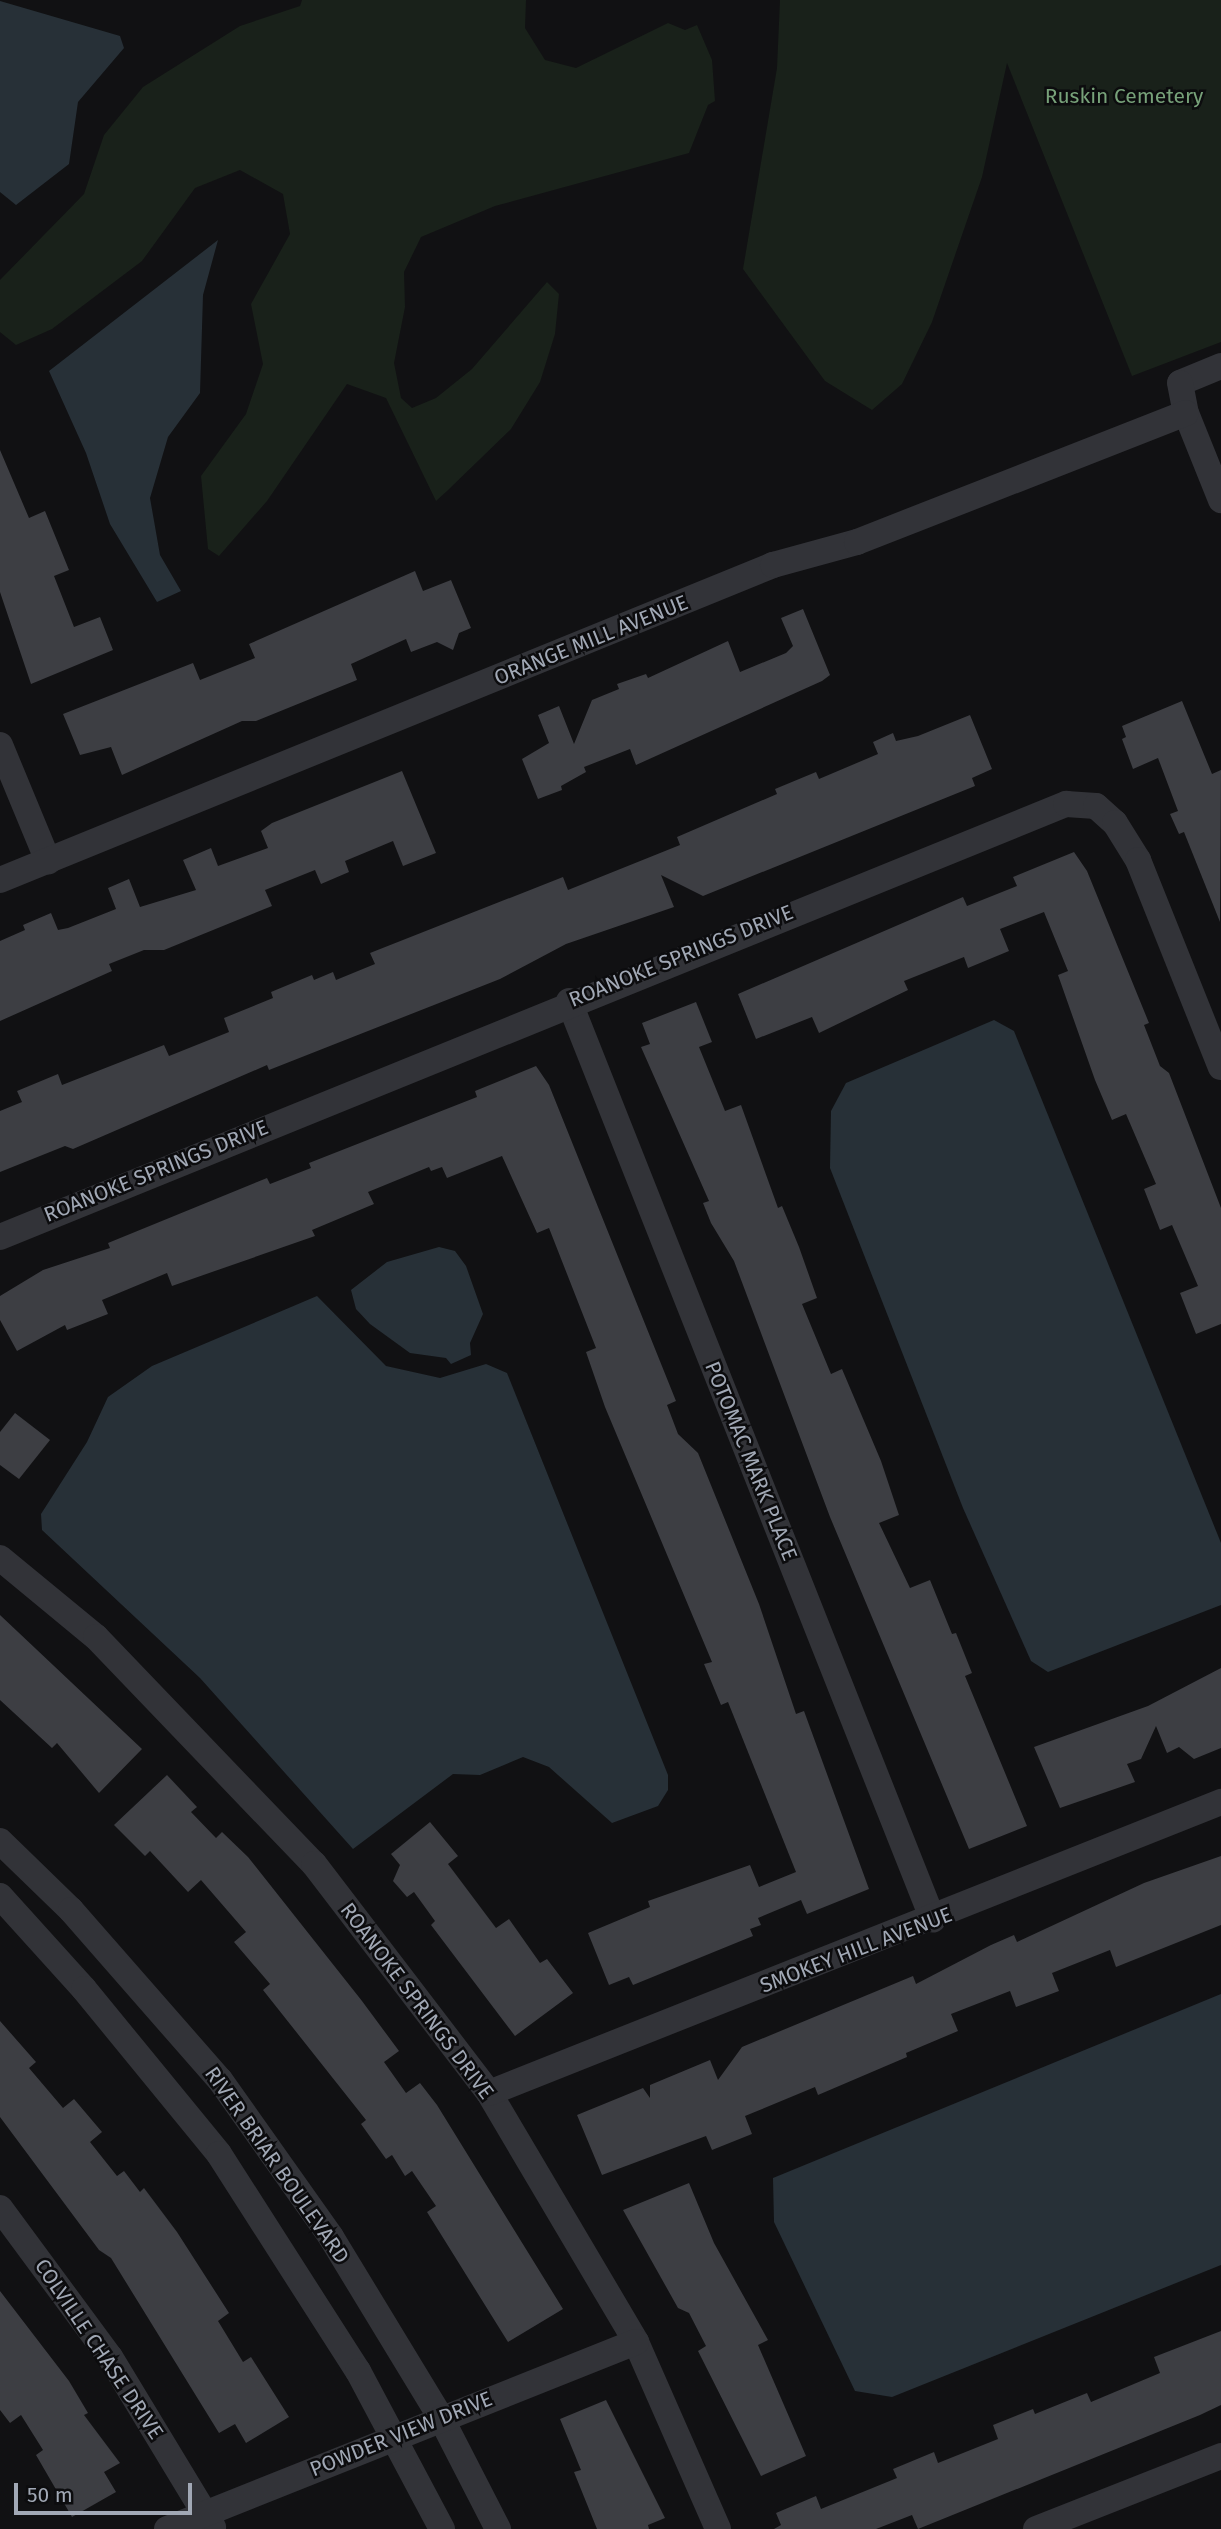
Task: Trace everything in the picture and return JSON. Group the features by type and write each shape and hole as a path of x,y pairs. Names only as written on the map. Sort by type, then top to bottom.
{"street":[{"path":"1221,366 1180,383 1186,412 1221,500"},
{"name":"ORANGE MILL AVENUE","path":"0,880 773,565 857,541 1186,412"},
{"path":"0,745 48,861"},
{"name":"ROANOKE SPRINGS DRIVE","path":"0,1237 1029,815 1066,804 1096,806 1115,823 1138,860 1221,1067"},
{"name":"POTOMAC MARK PLACE","path":"569,1002 933,1920"},
{"name":"ROANOKE SPRINGS DRIVE","path":"0,1558 96,1637 314,1864 489,2093 636,2342 718,2529"},
{"name":"SMOKEY HILL AVENUE","path":"489,2093 933,1920 1221,1802"},
{"name":"RIVER BRIAR BOULEVARD","path":"0,1841 79,1919 220,2080 331,2237 441,2418 498,2529"},
{"name":"RIVER BRIAR BOULEVARD","path":"0,1896 84,1989 219,2154 396,2435 442,2529"},
{"name":"COLVILLE CHASE DRIVE","path":"0,2208 110,2357 210,2521"},
{"name":"POWDER VIEW DRIVE","path":"167,2529 210,2521 396,2435 636,2342"},
{"path":"1036,2529 1221,2456"}],"green space":[{"path":"302,0 526,0 525,28 545,60 576,68 668,23 685,30 697,25 712,60 715,101 708,105 689,153 495,206 421,237 404,272 405,307 394,363 401,398 412,408 436,398 472,369 547,282 559,294 555,334 540,382 511,429 447,491 436,501 386,398 347,384 267,501 219,556 208,549 201,476 246,414 263,364 251,304 290,234 283,194 240,170 195,188 142,261 52,329 16,345 0,332 0,280 84,194 104,135 143,87 240,26 300,6"},
{"name":"Ruskin Cemetery","path":"780,0 1221,0 1221,342 1132,376 1007,63 982,177 932,322 902,384 872,410 825,381 743,269 777,68"}],"shaded area":[{"path":"0,1 120,36 124,48 78,102 69,164 16,205 0,192"},
{"path":"218,240 203,295 200,393 168,437 150,498 160,555 181,591 157,602 110,524 86,453 49,371"},
{"path":"994,1020 1014,1031 1221,1543 1221,1605 1048,1672 1031,1661 963,1508 830,1168 831,1111 846,1083"},
{"path":"439,1247 455,1251 466,1266 483,1314 470,1343 471,1355 451,1364 446,1358 410,1353 370,1324 356,1309 351,1290 387,1262"},
{"path":"317,1296 386,1366 440,1378 486,1364 507,1373 668,1775 668,1790 658,1806 612,1823 549,1767 523,1757 480,1775 453,1774 353,1849 200,1678 42,1530 41,1514 87,1442 108,1397 152,1366"},
{"path":"1221,1994 1221,2265 892,2397 855,2391 774,2222 773,2178"}],"building":[{"path":"0,450 29,518 45,511 69,570 54,576 74,627 100,617 113,650 31,684 0,592"},
{"path":"415,571 423,591 451,580 471,628 459,633 453,650 437,642 411,652 406,639 351,664 357,680 256,721 242,721 122,775 111,747 80,755 63,714 193,663 200,680 255,658 249,644"},
{"path":"803,609 830,675 822,681 636,765 630,749 584,767 586,772 561,786 562,790 538,799 522,759 549,743 538,715 559,706 574,744 592,700 619,689 617,684 646,674 648,678 728,641 740,672 786,653 793,646 781,618"},
{"path":"1182,701 1212,774 1221,770 1220,922 1184,832 1179,834 1170,814 1178,811 1158,758 1133,769 1122,739 1126,737 1122,726"},
{"path":"970,715 992,769 972,778 975,786 703,896 661,875 674,907 566,944 500,979 269,1070 267,1065 73,1149 65,1146 0,1172 0,1111 22,1102 17,1091 58,1074 62,1085 164,1045 169,1056 229,1032 224,1018 273,998 271,992 312,975 314,980 333,972 336,980 375,964 370,953 563,877 568,890 680,845 677,837 777,794 775,789 816,772 819,779 878,754 873,742 893,733 896,741 918,736"},
{"path":"402,771 436,853 403,866 393,841 345,861 349,872 321,884 315,870 265,890 272,906 164,950 144,950 109,964 112,971 0,1021 0,941 25,930 23,925 51,913 58,930 116,909 108,888 129,879 140,907 196,890 183,860 211,848 218,866 268,848 261,831 272,823"},
{"path":"1074,852 1087,871 1149,1023 1144,1025 1160,1066 1169,1073 1221,1208 1221,1324 1196,1334 1180,1293 1198,1286 1172,1225 1160,1230 1144,1189 1156,1184 1126,1114 1112,1120 1095,1080 1058,975 1068,971 1044,912 1000,929 1009,951 968,968 964,957 904,981 908,990 819,1033 812,1017 756,1039 738,994 963,897 967,906 1017,886 1013,877"},
{"path":"696,1002 712,1042 699,1047 725,1111 741,1105 778,1208 782,1206 817,1298 802,1304 831,1374 842,1369 881,1461 899,1515 879,1523 910,1588 930,1580 952,1634 956,1633 972,1673 965,1676 1027,1826 969,1849 830,1517 734,1261 711,1223 703,1203 709,1201 641,1047 650,1044 642,1023"},
{"path":"536,1066 549,1085 676,1401 667,1405 678,1434 698,1453 759,1604 796,1714 804,1711 869,1889 807,1914 801,1900 758,1918 761,1925 750,1929 753,1936 633,1985 629,1977 609,1985 588,1933 650,1907 648,1901 750,1865 759,1887 796,1872 728,1702 721,1705 704,1664 712,1662 605,1407 586,1352 596,1348 549,1228 537,1233 502,1156 447,1178 442,1167 431,1171 429,1167 368,1192 374,1204 312,1230 315,1236 172,1286 167,1273 102,1300 108,1314 67,1330 65,1325 17,1351 0,1320 0,1296 43,1270 110,1248 108,1243 267,1178 270,1184 311,1168 309,1163 477,1097 475,1091"},
{"path":"15,1413 50,1440 19,1479 0,1465 0,1432"},
{"path":"0,1615 142,1749 99,1793 57,1743 52,1748 0,1700"},
{"path":"1221,1668 1221,1748 1194,1759 1179,1747 1167,1753 1156,1726 1141,1759 1127,1764 1135,1782 1060,1808 1034,1747 1148,1706"},
{"path":"167,1775 197,1807 191,1812 216,1838 222,1832 248,1857 362,2001 399,2051 384,2062 406,2093 420,2083 437,2105 563,2309 508,2342 427,2212 436,2206 412,2171 405,2176 392,2155 386,2159 361,2124 366,2120 263,1990 270,1984 234,1942 246,1932 201,1880 188,1892 150,1851 145,1856 114,1825"},
{"path":"430,1822 458,1856 448,1864 496,1928 509,1919 540,1963 547,1959 573,1993 515,2036 431,1925 435,1921 414,1892 407,1897 393,1881 400,1865 391,1854"},
{"path":"1221,1856 1221,1925 1116,1967 1110,1950 1052,1973 1059,1991 1016,2007 1010,1991 951,2014 958,2031 906,2053 907,2057 818,2095 815,2087 745,2116 752,2134 712,2150 706,2136 602,2175 577,2115 643,2088 650,2098 650,2085 710,2060 718,2080 742,2047 913,1976 916,1984 1014,1935 1017,1942 1144,1883"},
{"path":"0,2021 36,2062 29,2068 63,2108 74,2099 102,2132 90,2142 117,2176 124,2171 140,2192 144,2188 177,2232 229,2313 218,2321 243,2362 251,2357 289,2417 246,2443 235,2424 219,2433 111,2258 99,2250 0,2117"},
{"path":"689,2183 714,2243 768,2340 758,2345 806,2456 761,2476 698,2351 706,2346 689,2313 678,2308 623,2210"},
{"path":"0,2291 69,2381 88,2413 84,2415 120,2463 104,2472 116,2492 72,2517 36,2455 43,2450 21,2415 10,2423 0,2410"},
{"path":"1221,2331 1221,2405 1200,2415 918,2529 912,2515 876,2529 774,2529 781,2525 776,2513 816,2496 821,2509 897,2478 893,2469 934,2452 938,2463 998,2439 993,2425 1033,2409 1035,2414 1087,2393 1091,2402 1160,2373 1154,2357"},
{"path":"606,2400 665,2518 648,2525 649,2529 597,2529 574,2472 581,2470 560,2419"}]}
